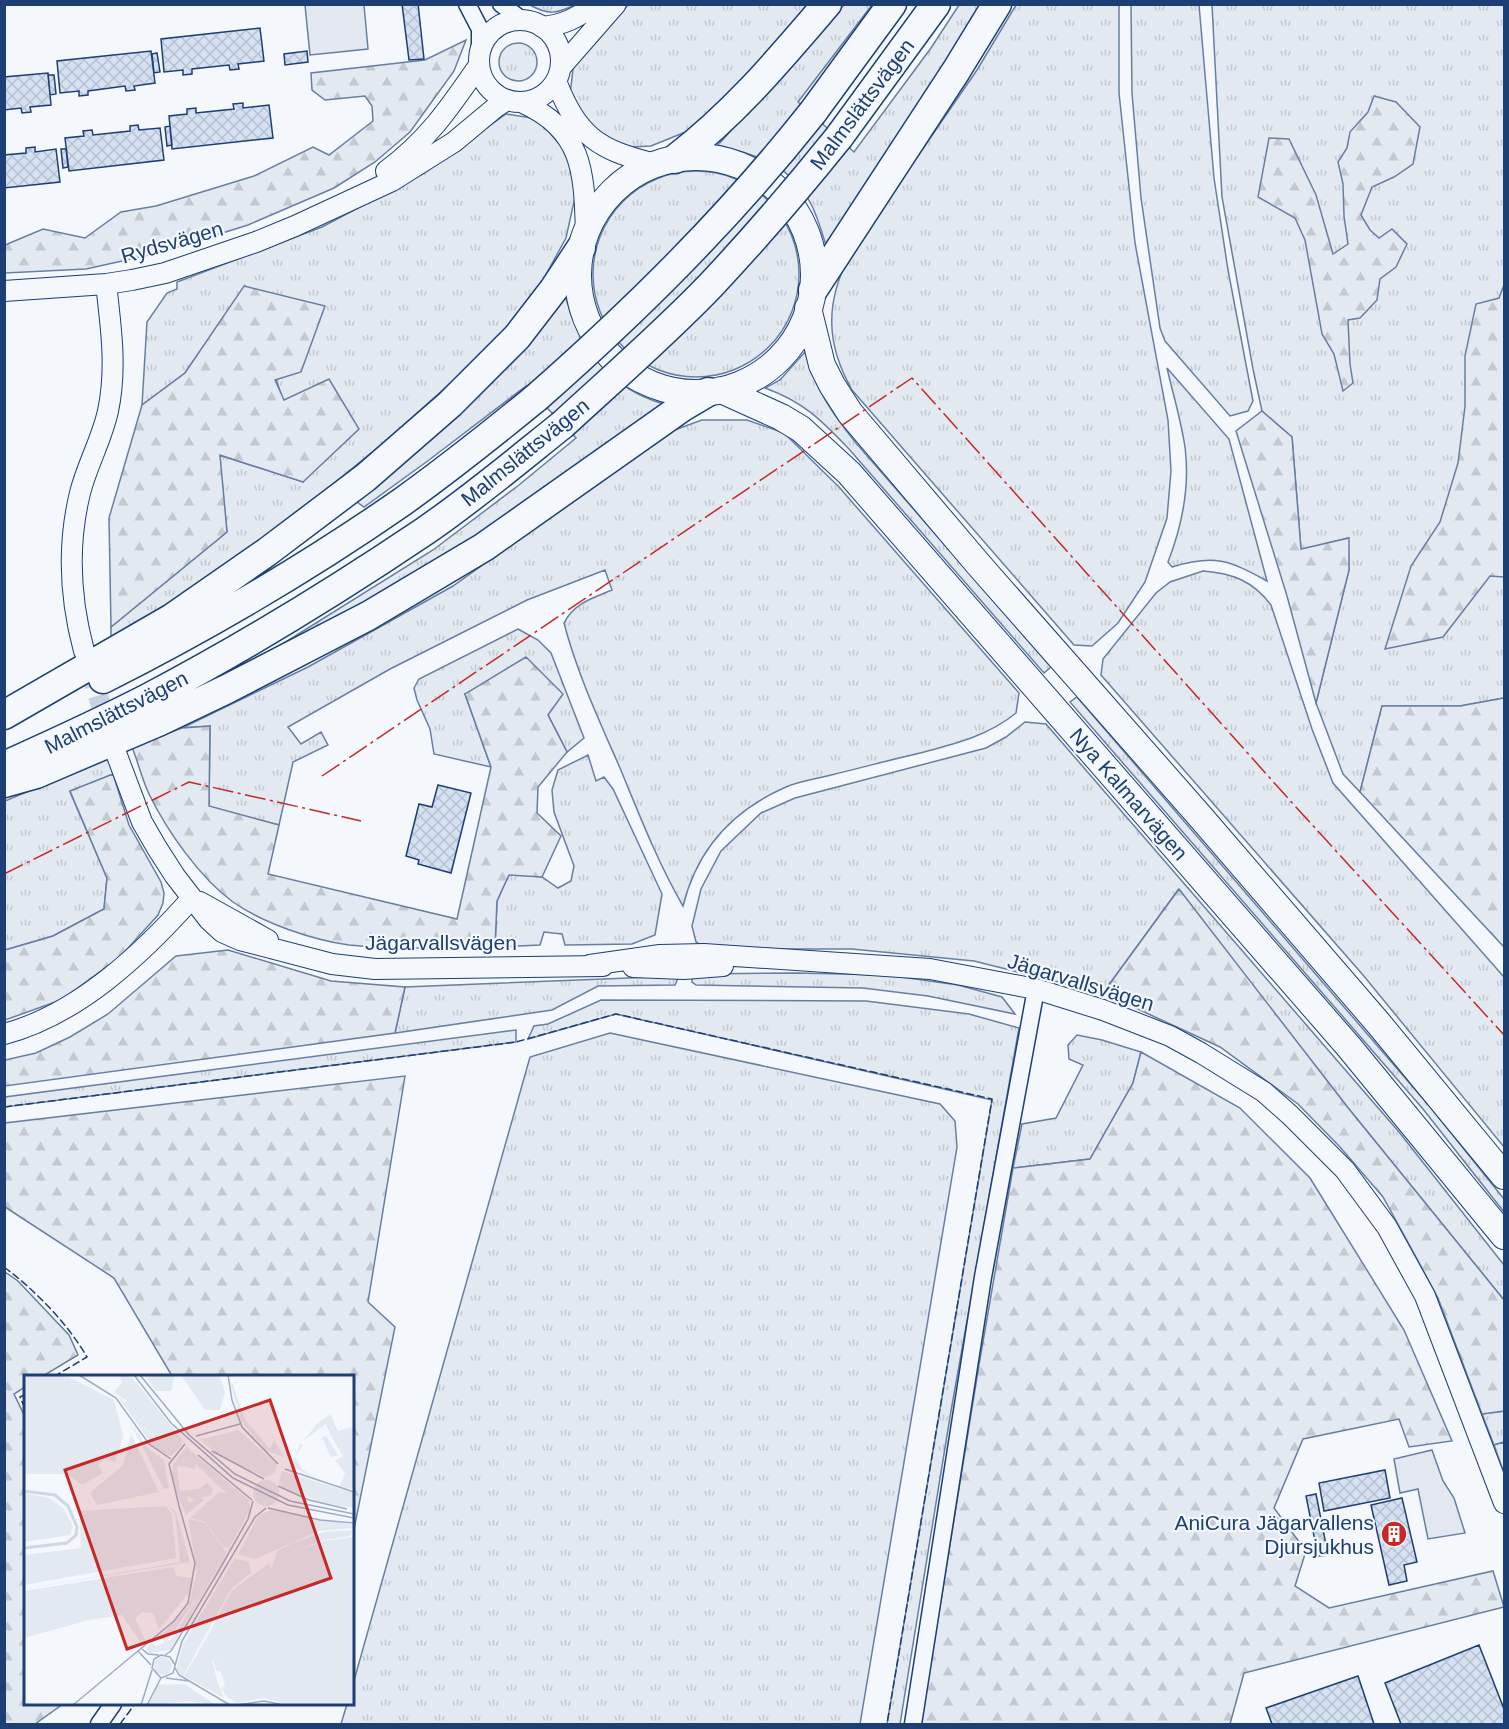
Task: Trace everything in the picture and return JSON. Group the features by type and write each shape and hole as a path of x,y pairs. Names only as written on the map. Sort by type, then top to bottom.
{"highway":[{"path":"665,161 723,120 763,79 827,4"},
{"name":"Malmslättsvägen","path":"4,726 187,635 300,569 402,502 536,399 680,264 767,170 813,112 892,4"},
{"name":"Malmslättsvägen","path":"4,766 147,698 326,595 426,530 562,425 710,286 793,195 839,137 936,4"},
{"path":"811,299 997,4"},
{"path":"4,715 172,618 267,552 365,478 450,404 517,337 554,289 583,240"},
{"path":"4,783 36,774 158,722 368,616 484,547 681,408 715,391"}],"main road":[{"name":"Nya Kalmarvägen","path":"811,299 796,337 776,361 751,379 715,391 688,392 668,389 648,382 622,366 601,345 590,327 579,288 578,268 583,240 598,209 614,190 633,175 665,161 712,158 730,162 763,178 777,189 794,211 807,236 812,254 811,299 822,365 850,413 979,566 1205,822 1379,1024 1504,1176"},
{"name":"Nya Kalmarvägen","path":"715,391 801,429 849,473 1349,1047 1504,1236"}],"street":[{"path":"466,4 480,29 479,57 487,86 499,97 542,112 555,123 573,148 584,180 583,240"},
{"path":"501,4 522,20 542,27 556,26 570,21 595,4"},
{"path":"514,101 528,102 542,96 616,4"},
{"path":"479,57 487,36 498,26 509,21 522,20"},
{"path":"542,27 556,42 560,52 558,74 569,110 587,135 611,151 665,161"},
{"name":"Rydsvägen","path":"343,203 405,157 426,137 446,115 479,57"},
{"name":"Rydsvägen","path":"4,291 106,284 165,273 215,256 295,226 401,176 454,142 496,107 514,101"},
{"path":"84,651 77,625 71,552 80,493 107,413 111,392 113,346 106,284"},
{"name":"Jägarvallsvägen","path":"116,753 142,822 175,876 209,920 222,932 240,940 332,964 375,969 590,965 684,969 780,960 828,961 930,969 1036,989 1125,1018 1170,1036 1264,1092 1306,1129 1345,1170 1387,1227 1425,1296 1504,1503"},
{"path":"4,1034 52,1015 86,996 133,957 192,897"},
{"path":"914,1725 983,1277 1036,989"},
{"path":"99,1725 112,1705"}],"green space":[{"path":"530,5 575,5 552,12"},
{"path":"628,5 812,5 732,91 688,131 651,146 631,147 612,142 584,119 570,95 573,69 580,55"},
{"path":"844,5 872,5 798,102 854,152 931,48 959,5 988,5 827,248 813,209 794,180 772,164 759,158 718,145"},
{"path":"1016,5 1119,5 1119,93 1135,243 1168,420 1171,471 1167,518 1145,582 1118,623 1092,646 1074,645 852,390 843,373 833,340 833,307 836,291 849,256 977,70"},
{"path":"1131,5 1199,5 1214,178 1228,270 1253,401 1248,411 1230,416 1165,341 1160,328 1141,198 1132,93"},
{"path":"1212,5 1504,5 1504,698 1460,706 1382,706 1360,792 1343,774 1316,703 1349,570 1348,538 1301,550 1292,437 1262,411 1222,197"},
{"path":"466,40 454,71 410,132 375,162 334,188 248,225 158,253 86,269 5,273 5,245 43,229 85,238 121,212 156,206 254,176 313,147 329,155 373,121 372,106 365,96 325,100 312,90 311,73 425,60"},
{"path":"518,43 525,44 531,49 536,55 536,69 531,75 525,80 518,81 511,80 505,75 500,69 499,62 500,55 505,49 511,44"},
{"path":"1374,96 1396,102 1420,127 1413,164 1394,177 1372,187 1361,215 1370,230 1379,238 1392,229 1407,244 1396,267 1380,279 1377,300 1360,318 1348,320 1353,383 1343,391 1334,354 1322,334 1305,240 1295,218 1258,197 1269,138 1289,139 1316,195 1333,254 1348,244 1343,184 1338,162 1347,148 1350,132 1368,112"},
{"path":"506,114 538,119 566,152 577,188 566,238 532,300 489,348 391,437 282,525 187,593 111,638 111,627 227,532 219,455 303,482 283,400 245,286 185,373 142,405 147,322 167,293 177,289 177,282 322,227 424,173"},
{"path":"686,171 706,171 726,175 745,183 769,201 782,217 791,234 799,264 795,304 791,314 782,331 769,347 745,365 726,373 706,377 686,377 666,373 647,365 631,354 616,339 605,323 597,304 593,284 593,264 597,244 605,225 616,209 631,194 647,183 666,175"},
{"path":"1504,285 1504,577 1490,576 1443,637 1385,649 1411,566 1440,522 1458,463 1465,406 1465,356 1476,304 1499,298"},
{"path":"244,286 325,306 301,372 275,380 284,400 329,379 359,429 303,482 220,455 227,532 111,627 109,518 142,405 185,373"},
{"path":"564,291 578,330 598,362 626,387 664,404 439,566 252,663 433,550 519,485 576,438 526,386 364,507 357,502 419,447"},
{"path":"805,352 820,390 839,421 1051,667 1044,673 849,449 801,406 765,388 780,380"},
{"path":"1167,368 1229,439 1267,581 1242,568 1221,561 1199,561 1172,567 1168,562 1184,506 1186,462 1179,417"},
{"path":"1262,411 1292,437 1301,549 1349,538 1349,570 1316,703 1287,596 1236,431"},
{"path":"702,420 747,420 784,433 839,487 1019,693 1016,713 994,728 958,742 797,783 767,796 734,820 708,849 689,885 683,906 657,856 596,714 575,660 564,623 579,606 612,590 605,570 527,600 390,669 288,727 301,744 321,732 328,745 293,762 279,825 209,807 210,726 182,728 308,667 453,586 669,432"},
{"path":"1203,571 1233,576 1249,584 1271,605 1312,729 1333,783 1504,977 1504,1147 1363,975 1101,675 1103,659 1156,593 1170,582"},
{"path":"518,629 538,640 551,653 584,738 567,752 548,715 465,694 491,767 434,754 430,729 414,688 419,679"},
{"path":"526,657 563,694 548,715 567,752 538,787 537,813 561,836 542,877 509,875 497,901 495,947 404,948 349,945 288,930 245,910 208,880 185,853 149,794 132,747 182,728 210,726 209,806 279,825 268,874 457,919 491,767 465,694"},
{"path":"1077,697 1431,1108 1504,1199 1504,1212 1423,1109 1070,702"},
{"path":"1504,698 1504,947 1360,792 1382,706 1460,706"},
{"path":"1025,722 1046,724 1399,1132 1504,1265 1504,1300 1349,1109 1178,890 1103,993 974,961 852,949 707,949 696,942 692,926 701,889 721,851 761,813 795,798 986,748 1006,737"},
{"path":"588,755 596,781 604,777 613,789 662,894 655,935 632,944 565,945 562,934 544,932 540,945 495,947 497,901 509,874 542,877 558,888 571,881 574,866 554,812 552,790 558,770"},
{"path":"108,758 113,774 70,792 107,878 104,909 53,936 5,950 5,801"},
{"path":"113,774 129,825 161,882 164,893 158,915 120,957 61,1000 5,1020 5,950 53,936 104,909 107,878 70,791"},
{"path":"1179,889 1349,1109 1504,1300 1504,1411 1482,1414 1438,1298 1383,1197 1340,1147 1298,1104 1220,1047 1103,993"},
{"path":"228,950 331,981 405,987 395,1033 5,1086 5,1060 36,1053 70,1037 108,1014 176,956"},
{"path":"695,974 887,975 958,985 1002,997 1015,1014 928,996 863,988 696,985 692,982"},
{"path":"679,976 675,985 598,986 552,1010 395,1033 405,987"},
{"path":"601,1000 866,1001 969,1014 1019,1028 951,1411 900,1724 887,1724 992,1100 616,1014 528,1039 534,1026 548,1024"},
{"path":"516,1030 516,1042 5,1107 5,1097"},
{"path":"610,1033 940,1104 955,1121 957,1147 860,1724 341,1724 347,1705 354,1705 354,1680 530,1057"},
{"path":"1077,1035 1141,1052 1133,1083 1090,1159 1013,1168 1022,1124 1056,1118 1083,1065 1069,1059 1068,1045"},
{"path":"1141,1052 1240,1108 1310,1178 1404,1330 1452,1441 1409,1447 1399,1419 1303,1439 1274,1508 1306,1551 1295,1586 1329,1608 1493,1571 1504,1607 1244,1673 1230,1724 921,1724 1013,1168 1090,1159 1133,1083"},
{"path":"405,1076 368,1302 395,1327 354,1529 354,1375 171,1375 114,1278 5,1207 5,1123"},
{"path":"5,1272 18,1281 69,1335 78,1355 45,1375 24,1375 24,1388 14,1394 24,1415 24,1705 62,1705 35,1724 5,1724"},
{"path":"1504,1411 1504,1442 1494,1445 1482,1414"},
{"path":"1504,1442 1504,1473 1494,1445"}],"shaded area":[{"path":"305,5 364,5 368,49 310,55"},
{"path":"1432,1450 1443,1481 1454,1498 1465,1533 1428,1539 1418,1489 1400,1493 1394,1459"}],"building":[{"path":"402,4 418,4 424,59 409,60"},
{"path":"260,28 264,61 238,64 239,69 230,70 229,65 192,69 192,74 183,75 183,70 164,72 161,39"},
{"path":"151,51 155,83 134,86 135,90 126,91 125,86 88,91 88,95 79,96 79,91 60,93 57,61"},
{"path":"307,51 308,62 285,65 284,54"},
{"path":"157,53 160,72 154,73 152,54"},
{"path":"48,73 51,105 30,107 31,112 22,113 21,108 4,110 4,77"},
{"path":"48,75 54,75 56,94 50,95"},
{"path":"243,103 243,108 269,105 273,138 172,149 169,116 187,114 187,109 196,108 196,113 234,109 233,104"},
{"path":"138,125 139,130 160,128 164,160 69,171 65,138 84,136 83,131 92,130 93,135 130,131 130,126"},
{"path":"170,126 172,145 167,146 165,127"},
{"path":"35,147 35,152 56,149 60,182 4,188 4,155 26,153 26,148"},
{"path":"61,149 66,149 68,167 63,168"},
{"path":"438,785 471,793 451,873 418,864 419,860 406,856 419,804 432,807"},
{"name":"AniCura Jägarvallens Djursjukhus","path":"1385,1470 1390,1498 1324,1511 1319,1483"},
{"name":"AniCura Jägarvallens Djursjukhus","path":"1316,1494 1328,1555 1318,1556 1306,1496"},
{"name":"AniCura Jägarvallens Djursjukhus","path":"1402,1498 1417,1562 1404,1565 1407,1581 1389,1585 1371,1505"},
{"path":"1479,1645 1504,1709 1504,1724 1401,1724 1385,1683"},
{"path":"1358,1676 1374,1724 1272,1724 1266,1708"}],"tunnel":[{"path":"89,667 109,731"}],"fence":[{"path":"4,1107 516,1042 616,1014 992,1099 887,1724"},
{"path":"4,1267 50,1308 87,1357 57,1375"},
{"path":"24,1395 20,1397 24,1406"},
{"path":"120,1724 134,1705"}],"power":[{"path":"322,776 912,378 1295,806 1504,1035"},
{"path":"4,874 189,782 361,821"}],"place":[{"name":"AniCura Jägarvallens Djursjukhus","path":"1394,1534"}]}
